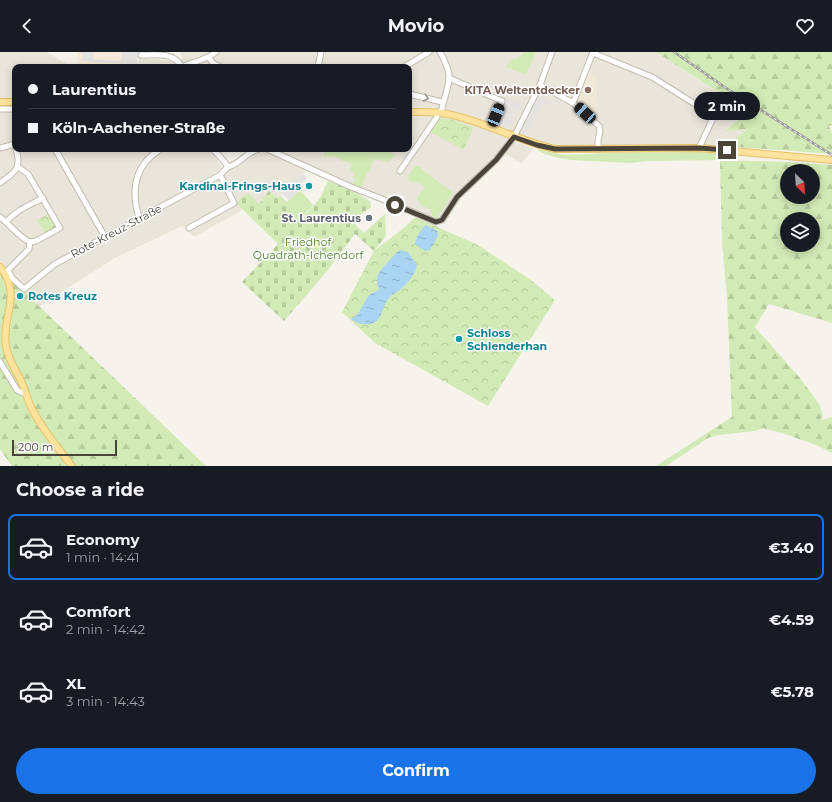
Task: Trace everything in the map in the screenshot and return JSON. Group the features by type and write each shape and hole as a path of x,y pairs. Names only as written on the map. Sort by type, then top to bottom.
{"main road":[{"path":"0,102 12,102"},
{"path":"412,112 439,113 458,116 537,145 555,149 699,148 832,160"},
{"path":"0,267 6,276 11,296 5,327 6,347 12,365 21,380 30,406 37,419 72,466"}],"street":[{"path":"188,64 209,58 216,52"},
{"path":"319,64 321,52"},
{"path":"409,64 429,52"},
{"path":"400,171 439,113 450,78 446,62 440,52"},
{"path":"278,152 350,187 436,222 440,222 457,197 496,160 514,137 540,85 552,52"},
{"path":"573,103 593,52 652,77 714,116 699,148"},
{"path":"141,55 171,56 180,64"},
{"path":"209,58 214,64"},
{"path":"450,78 502,101 491,128"},
{"path":"540,85 573,103 599,126 600,132 598,149"},
{"path":"412,95 442,102"},
{"path":"0,109 12,109"},
{"path":"0,148 12,145"},
{"path":"0,183 18,168 16,152"},
{"path":"57,152 105,237"},
{"path":"139,218 136,204 136,181 139,170 146,160 157,152"},
{"path":"216,152 228,167"},
{"name":"Rote-Kreuz-Straße","path":"30,242 29,249 8,270 12,278 23,289 26,289 55,264 220,175 228,167 235,164 250,152"},
{"path":"0,217 13,230 30,242 36,241 60,228 28,174 18,168"},
{"path":"189,228 234,203 220,175"},
{"path":"6,222 10,216 43,198"},
{"path":"0,362 17,390 26,394"}],"shaded area":[{"path":"0,52 47,52 67,64 12,64 12,98 0,98"},
{"path":"77,52 138,52 137,64 77,64"},
{"path":"78,52 94,52 94,60 121,61 121,52 138,52 137,64 82,61 83,55"},
{"path":"180,52 427,52 407,64 138,64 139,58 174,61 182,58"},
{"path":"430,52 656,52 748,112 725,130 749,128 725,146 691,145 567,147 544,144 440,110 412,109 411,64"},
{"name":"KITA Weltentdecker","path":"587,72 595,76 596,80 597,114 595,118 577,102"},
{"path":"538,96 549,102 546,107 542,105 526,136 520,134"},
{"path":"507,97 520,103 519,104 522,106 520,111 514,109 511,115 515,117 510,127 506,125 504,129 494,125"},
{"path":"0,107 12,107 12,152 240,152 213,153 222,168 178,196 54,262 25,288 0,263"},
{"path":"412,116 449,117 508,138 494,159 455,194 437,220 376,196 279,152 412,152"},
{"path":"514,142 533,148 521,164 504,153"},
{"path":"255,152 267,152 306,170 277,199 269,192 259,204 237,204 243,210 194,237 182,226 115,258 40,306 24,292 56,266 222,176"},
{"path":"303,173 307,179 300,185 302,188 289,200 281,193"}],"green space":[{"path":"525,52 536,52 526,75 506,67 511,59 517,59"},
{"path":"656,52 832,52 832,125 829,126 832,134 832,154 725,146 748,129 725,131 748,111"},
{"path":"439,118 453,120 473,127 464,150 430,132"},
{"path":"539,149 555,154 572,155 606,153 704,152 720,154 720,160 648,161 630,163 571,160 554,157 538,151"},
{"path":"324,152 392,152 395,155 389,162 374,159 361,187 353,184 355,179 353,178 354,173 350,169 351,164 333,156 324,157"},
{"path":"720,160 818,164 780,164 780,204 820,204 820,164 832,165 832,323 769,304 755,327 800,378 819,404 823,416 820,420 832,417 832,453 816,445 763,428 755,431 719,435 708,438 666,466 656,466 732,417 727,298 722,241"},
{"path":"415,166 418,166 453,193 437,218 431,215 431,210 421,205 417,198 424,187 421,184 409,181 408,176"},
{"name":"Friedhof Quadrath-Ichendorf","path":"328,181 355,192 370,201 371,207 352,221 364,233 385,214 386,236 374,251 355,234 328,270 284,321 242,282 278,244 237,204 240,199 248,193 259,204 269,191 302,219 320,198"},
{"path":"302,188 302,192 313,205 301,219 277,199 280,195 287,202"},
{"path":"50,213 56,224 55,229 46,235 37,220"},
{"path":"415,217 478,245 531,280 555,300 488,406 375,343 342,312 374,251 405,227"},
{"path":"0,271 11,277 15,283 206,466 12,466 0,449"}],"water":[{"path":"426,225 437,231 438,236 430,250 425,251 415,244 419,233"},
{"path":"400,250 408,252 417,265 413,275 402,288 386,301 381,315 376,322 372,324 364,324 358,323 351,319 359,313 369,296 378,291 378,275 394,255"}],"railway":[{"path":"674,52 729,90 832,155"}],"place":[{"name":"KITA Weltentdecker","path":"588,90"},
{"name":"Kardinal-Frings-Haus","path":"309,186"},
{"name":"St. Laurentius","path":"369,218"},
{"name":"Rotes Kreuz","path":"20,296"},
{"name":"Schloss Schlenderhan","path":"459,339"}],"route":[{"path":"395,205 436,222 440,222 457,197 496,160 514,137 537,145 555,149 570,150 699,148 727,150"}]}
